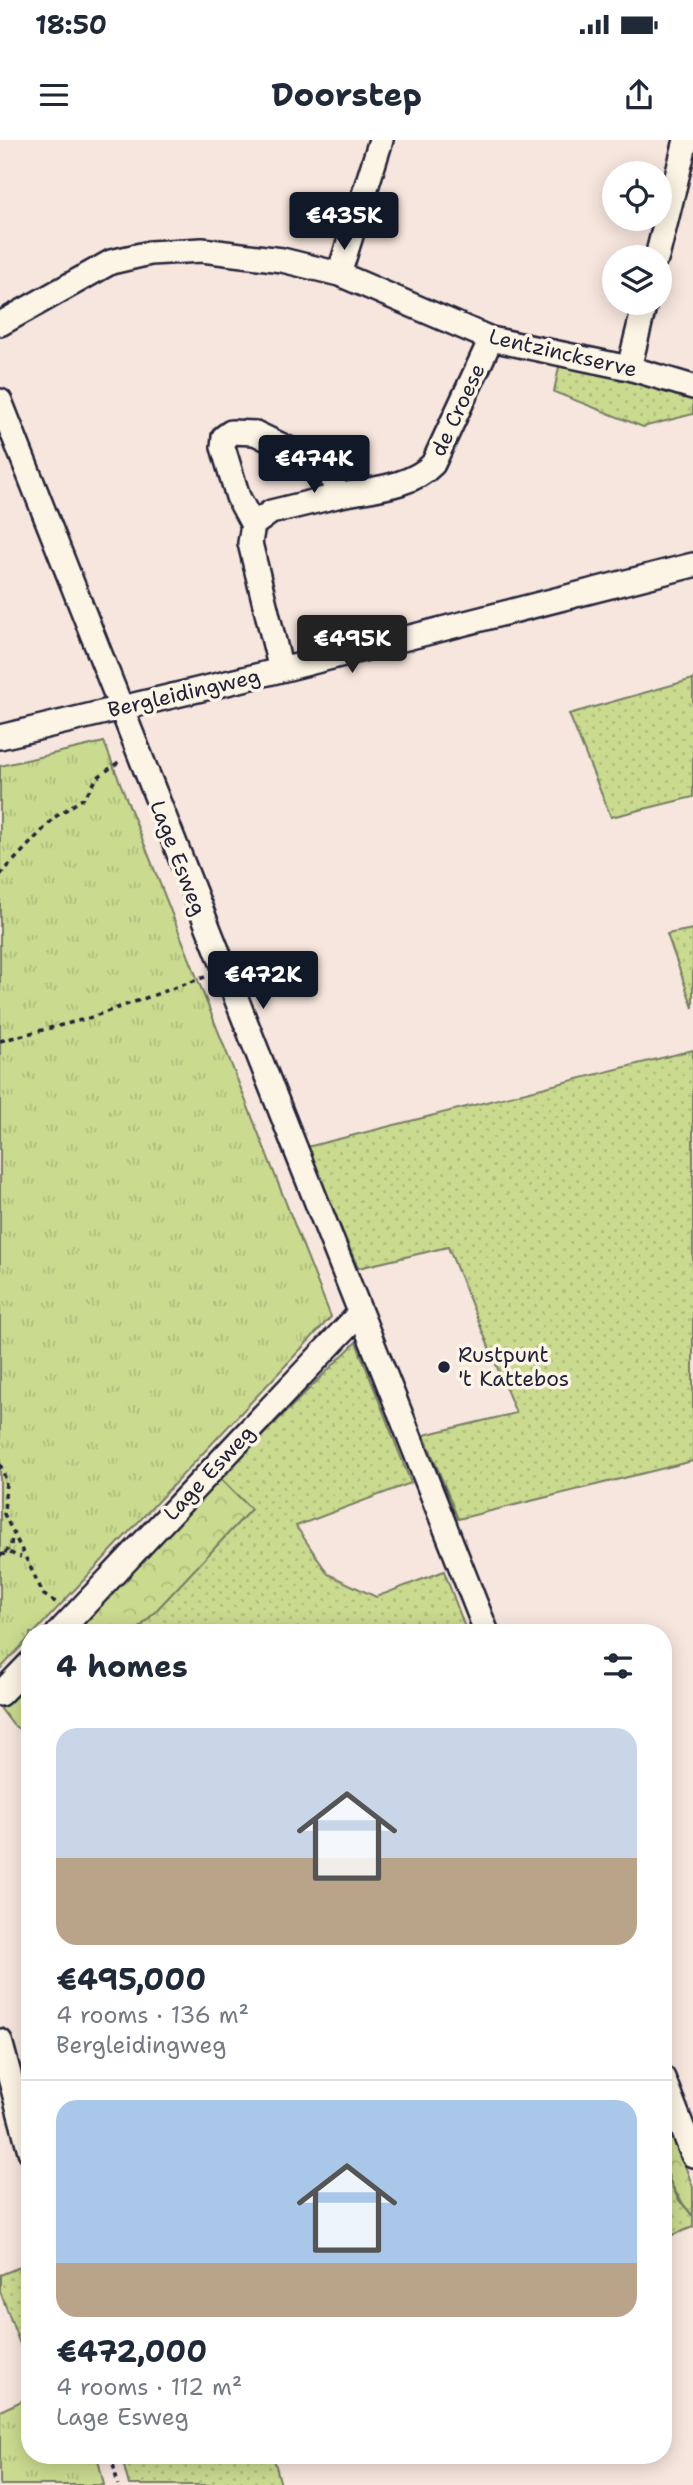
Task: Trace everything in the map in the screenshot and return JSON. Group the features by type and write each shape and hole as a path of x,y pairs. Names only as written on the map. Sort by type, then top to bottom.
{"street":[{"path":"339,274 381,140"},
{"path":"660,245 686,140"},
{"name":"Lentzinckserve","path":"0,324 111,262 150,253 202,250 282,260 339,274 491,340 629,368 693,387"},
{"path":"629,368 642,315"},
{"name":"de Croese","path":"253,525 271,512 410,480 424,474 433,464 491,340"},
{"name":"Lage Esweg","path":"1,404 483,1624"},
{"path":"281,670 250,543 253,525 238,497 223,447 223,437 231,432 254,433 320,464 331,474 337,496"},
{"name":"Bergleidingweg","path":"0,737 281,670 693,565"},
{"name":"Lage Esweg","path":"67,1624 360,1313"},
{"path":"0,1694 21,1672"},
{"path":"0,2042 21,2118"},
{"path":"672,2101 693,2155"}],"path":[{"path":"0,875 55,817 84,798 98,777 136,750"},
{"path":"0,1041 163,994 222,968"},
{"path":"0,1464 6,1480 4,1514 23,1558 44,1595 76,1614"},
{"path":"2,1555 11,1545 12,1533"},
{"path":"2,1555 15,1553 23,1558"},
{"path":"113,2464 118,2485"}],"green space":[{"path":"560,362 693,395 693,414 643,427 554,392"},
{"path":"693,679 693,797 611,817 569,714"},
{"path":"104,742 331,1317 42,1624 21,1624 21,1647 0,1669 0,766"},
{"path":"693,929 693,1008 667,934"},
{"path":"693,1050 693,1461 458,1519 424,1435 516,1413 448,1247 358,1268 307,1147"},
{"path":"356,1342 411,1483 296,1526 328,1574 376,1597 444,1571 464,1624 143,1624 251,1509 220,1478"},
{"path":"220,1478 251,1509 143,1624 82,1624"},
{"path":"21,1688 21,1730 13,1725 1,1709"},
{"path":"672,2132 693,2187 693,2216 674,2190"},
{"path":"672,2186 678,2199 693,2216 693,2227 672,2235"},
{"path":"21,2267 21,2347 0,2291 0,2275"},
{"path":"21,2401 21,2464 99,2464 104,2485 0,2485 0,2411"},
{"path":"123,2464 275,2464 281,2485 129,2485"}],"place":[{"name":"Rustpunt 't Kattebos","path":"444,1367"}]}
